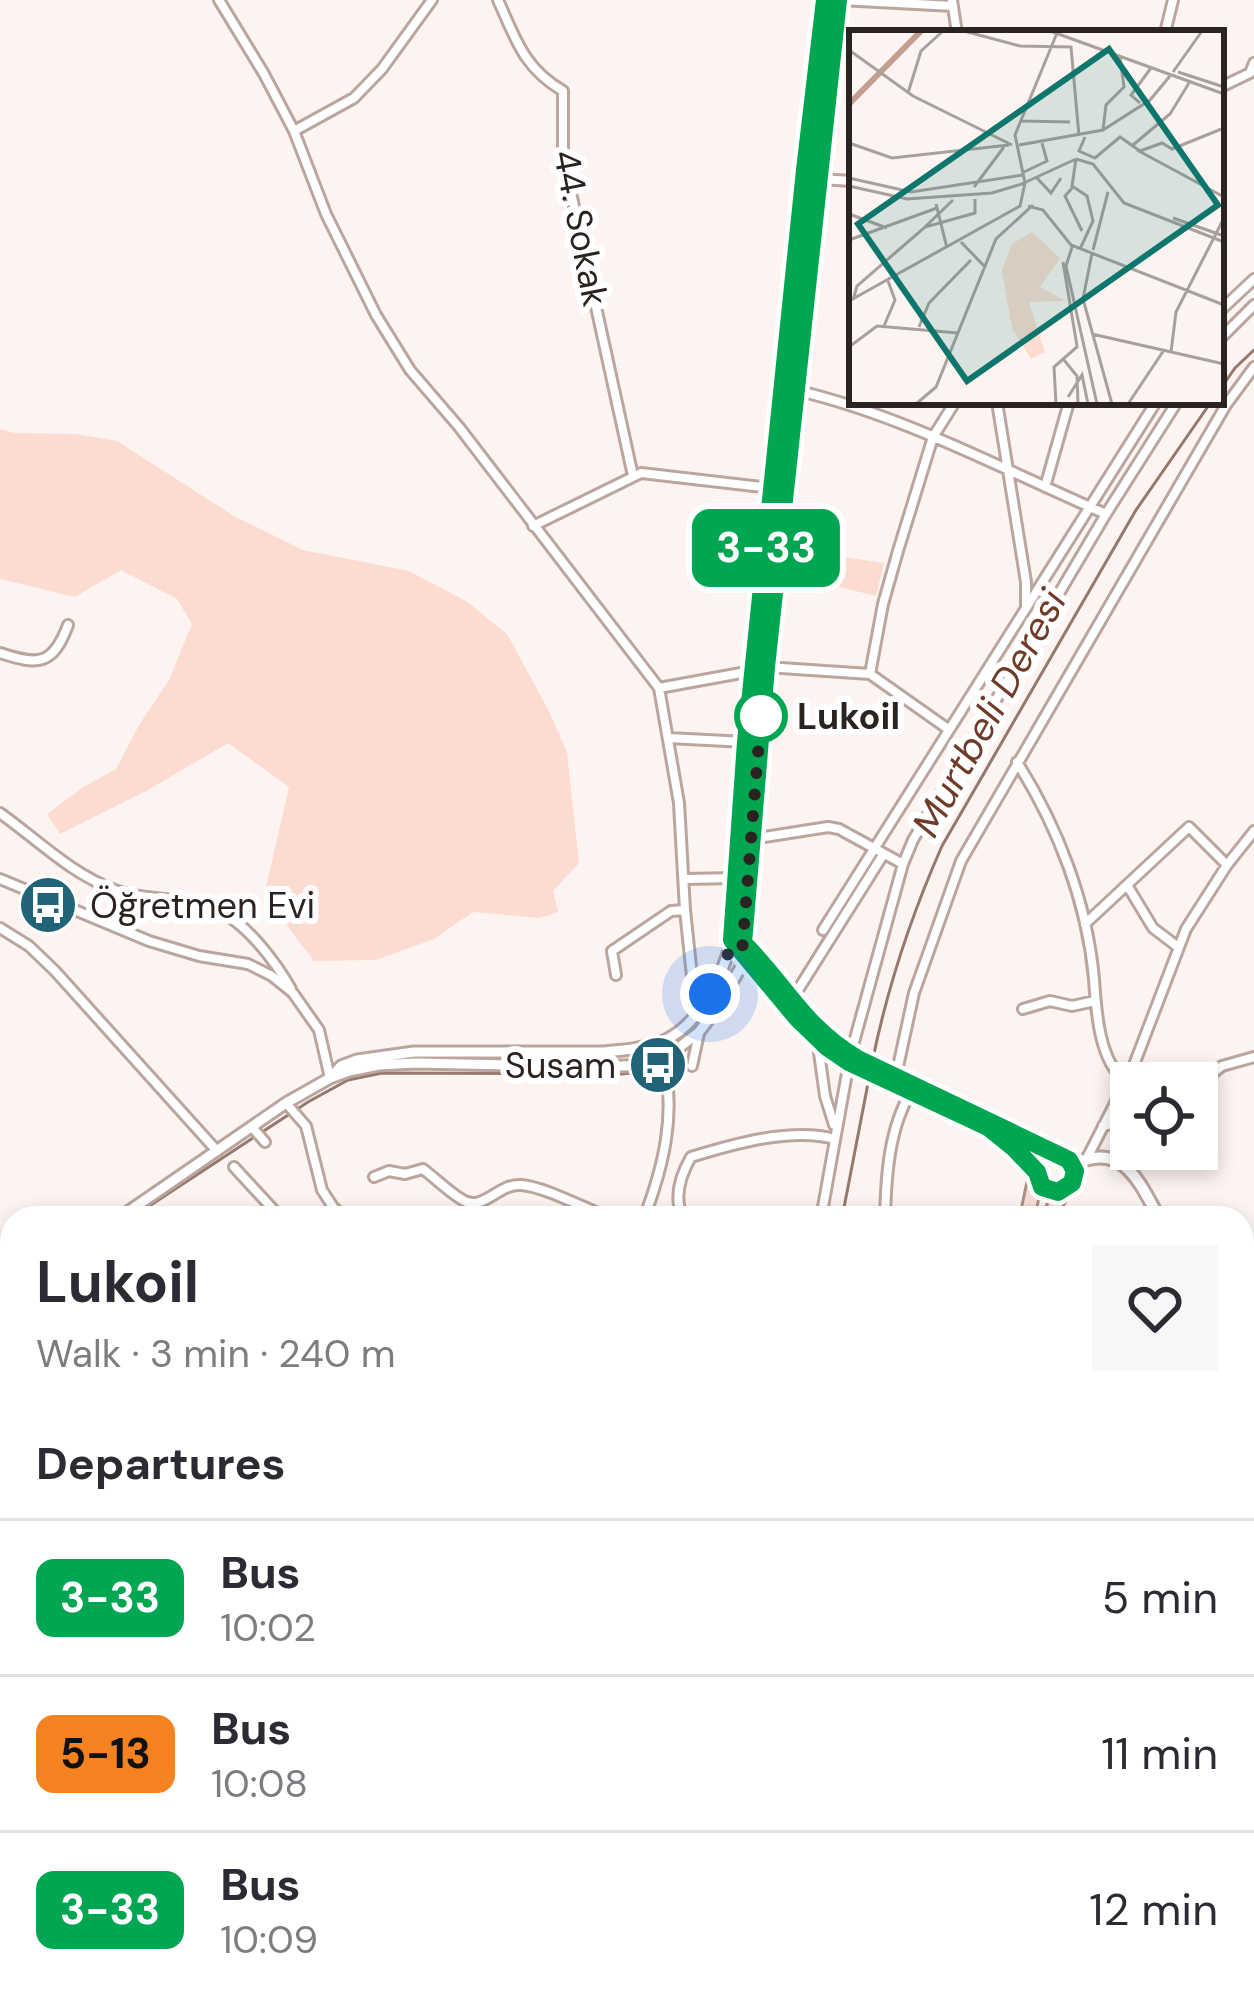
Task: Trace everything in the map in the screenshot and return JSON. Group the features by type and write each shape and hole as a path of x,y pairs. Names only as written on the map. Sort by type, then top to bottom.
{"main road":[{"path":"825,0 760,669 746,742 737,878 740,949 817,1038 895,1081 1073,1165"},
{"path":"740,949 772,488 839,0"},
{"path":"740,949 813,1026 853,1060"},
{"path":"895,1081 988,1127 1014,1148 1047,1191 1064,1191"},
{"path":"1030,1206 1046,1157 1058,1155"},
{"path":"1073,1165 1087,1158 1121,1163 1139,1181 1153,1206"},
{"path":"1055,1206 1072,1183 1073,1165"}],"street":[{"path":"220,0 265,74 294,131 326,214 376,315 410,370 659,688 680,803 696,1014"},
{"path":"294,131 354,98 382,69 432,0"},
{"name":"44. Sokak","path":"498,0 527,63 563,91 563,156 634,476"},
{"path":"839,0 952,3"},
{"path":"1166,30 1173,0"},
{"path":"1224,86 1250,73 1254,63"},
{"path":"818,178 849,182"},
{"path":"1224,307 1254,278"},
{"path":"1224,335 1254,305"},
{"path":"895,1081 914,993 961,861 1226,405 1254,368"},
{"path":"788,389 849,405"},
{"path":"849,405 1096,509"},
{"path":"870,674 883,604 933,437 953,405"},
{"path":"997,405 1026,582 1026,608"},
{"path":"1046,487 1068,405"},
{"path":"823,1206 853,1060 903,864 1154,405"},
{"path":"791,1001 948,729 1026,608 1175,405"},
{"path":"533,526 641,473 772,488"},
{"path":"0,653 26,662 48,657 59,650 68,625"},
{"path":"659,688 760,669 870,674 948,729"},
{"path":"668,738 746,742"},
{"path":"1017,762 1041,801 1078,894 1099,1026 1110,1062"},
{"path":"0,813 68,866 117,891 215,909 247,932 278,965 319,1030 329,1078"},
{"path":"751,840 828,827 903,864"},
{"path":"1085,924 1189,827 1227,866"},
{"path":"1134,1062 1186,929 1254,831"},
{"path":"823,930 878,852"},
{"path":"685,879 737,878"},
{"path":"0,879 149,941 248,964 293,993"},
{"path":"1126,885 1153,928 1178,947"},
{"path":"616,975 612,952 671,911 685,910"},
{"path":"0,928 29,946 55,971 217,1151"},
{"path":"329,1078 379,1065 598,1067 663,1060 699,1032 739,971 740,949"},
{"path":"137,1206 217,1151 258,1134 341,1066 357,1060 380,1055 634,1049 667,1040 696,1014 740,949"},
{"path":"1023,1009 1050,1001 1072,1006 1095,1001"},
{"path":"692,1066 699,1032"},
{"path":"817,1038 835,1138"},
{"path":"1218,1069 1254,1058"},
{"path":"648,1206 665,1151 668,1078 663,1060"},
{"path":"885,1206 897,1123 910,1092"},
{"path":"291,1109 306,1126 316,1174 332,1206"},
{"path":"1087,1158 1110,1113"},
{"path":"1103,1126 1110,1124"},
{"path":"679,1206 679,1178 692,1157 735,1144 803,1133 835,1138"},
{"path":"234,1167 270,1206"},
{"path":"374,1177 423,1169 472,1204 506,1186 528,1186 580,1206"}],"shaded area":[{"path":"0,429 117,441 234,516 303,550 409,571 466,601 507,634 567,752 579,863 553,891 558,912 539,918 473,912 434,939 376,960 314,961 264,896 289,787 228,743 60,834 47,814 116,769 169,680 192,624 177,599 121,570 75,597 0,579"},
{"path":"824,554 884,563 876,596 819,582"}],"waterway":[{"name":"Murtbeli Deresi","path":"1224,384 1254,350"},
{"path":"881,846 1159,405"},
{"name":"Murtbeli Deresi","path":"872,1063 901,953 942,846 1136,510 1209,405"},
{"path":"795,985 876,854"},
{"path":"149,1206 348,1080 382,1073 653,1071"},
{"name":"Murtbeli Deresi","path":"844,1206 870,1073"}],"bus line":[{"name":"3-33","path":"825,0 746,742 732,940 827,1047 849,1062 988,1127 1037,1172 1042,1187 1052,1193 1064,1191 1075,1171 1069,1160 837,1046 813,1026 743,943 766,667 838,0"}],"place":[{"name":"Lukoil","path":"761,716"},
{"name":"Öğretmen Evi","path":"48,905"},
{"name":"Susam","path":"658,1065"}],"route":[{"path":"710,994 728,954 742,952 761,716"}]}
